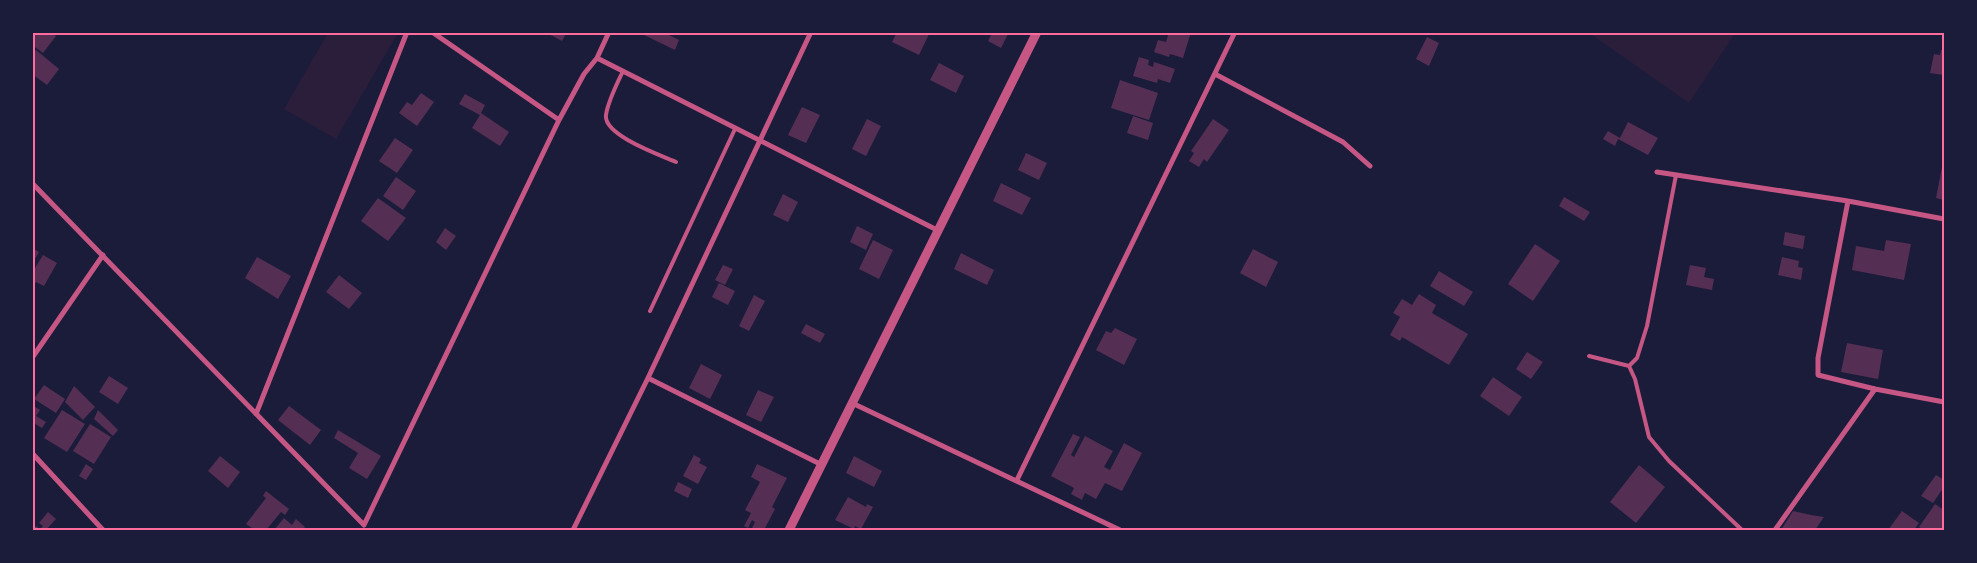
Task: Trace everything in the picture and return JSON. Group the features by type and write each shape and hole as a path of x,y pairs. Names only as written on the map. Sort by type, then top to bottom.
{"street":[{"path":"256,414 407,32"},
{"path":"432,32 559,120"},
{"path":"32,183 364,525 559,120 584,74 598,58 609,32"},
{"path":"573,530 648,378 811,32"},
{"path":"789,530 940,231 1037,32"},
{"path":"1017,480 1235,32"},
{"path":"598,58 759,142 940,231"},
{"path":"1215,74 1343,142 1370,166"},
{"path":"1657,172 1848,201 1944,219"},
{"path":"1848,201 1817,372 1822,377 1944,402"},
{"path":"32,358 103,255"},
{"path":"648,378 822,465"},
{"path":"1775,530 1875,389"},
{"path":"852,403 1120,530"},
{"path":"32,453 103,530"}],"lane":[{"path":"623,71 605,116 607,125 616,134 676,162"},
{"path":"650,311 735,129"},
{"path":"1629,366 1637,358 1647,326 1676,175"},
{"path":"1589,356 1629,366"},
{"path":"1629,366 1635,379 1649,437 1669,461 1742,530"}],"shaded area":[{"path":"328,33 398,33 336,139 284,109"},
{"path":"1589,33 1735,33 1689,103"}],"building":[{"path":"32,32 51,32 56,36 43,53 32,45"},
{"path":"545,32 567,32 562,41"},
{"path":"638,32 663,32 679,40 675,50"},
{"path":"897,32 930,32 919,55 892,42"},
{"path":"986,32 1009,32 1001,48 988,41 991,35"},
{"path":"1169,32 1191,32 1183,58 1170,54 1169,57 1154,52 1158,40 1166,42"},
{"path":"1427,37 1439,43 1429,66 1416,59"},
{"path":"36,50 59,69 47,85 32,74 32,54"},
{"path":"1941,50 1944,50 1944,75 1930,73 1934,54 1940,55"},
{"path":"1139,57 1149,60 1148,65 1153,67 1154,62 1175,69 1170,83 1158,79 1157,83 1133,76"},
{"path":"939,63 964,76 956,93 930,80"},
{"path":"1120,80 1158,93 1149,120 1111,108"},
{"path":"421,93 434,102 417,126 399,113 407,102 412,105"},
{"path":"465,94 485,105 481,113 509,132 500,146 472,128 480,115 459,104"},
{"path":"802,107 820,115 806,143 788,135"},
{"path":"1133,116 1153,123 1148,140 1127,133"},
{"path":"867,119 881,126 866,156 852,149"},
{"path":"1213,119 1229,130 1207,162 1204,159 1199,167 1189,161 1194,153 1191,151"},
{"path":"1628,122 1658,138 1648,155 1618,139 1615,146 1603,139 1608,131 1620,138"},
{"path":"395,138 413,150 397,173 379,161"},
{"path":"1026,153 1047,163 1039,180 1018,170"},
{"path":"1942,167 1944,168 1944,200 1936,198"},
{"path":"396,177 416,191 403,210 383,196"},
{"path":"1001,183 1031,198 1022,215 993,201"},
{"path":"783,194 798,202 788,222 773,215"},
{"path":"1564,197 1590,212 1584,221 1559,206"},
{"path":"378,198 406,218 388,241 361,221"},
{"path":"857,226 873,234 866,250 850,242"},
{"path":"445,228 456,236 446,250 436,242"},
{"path":"1785,232 1805,236 1803,249 1783,245"},
{"path":"873,240 893,250 879,279 859,269"},
{"path":"1886,240 1911,244 1904,280 1852,270 1856,246 1884,251"},
{"path":"1535,244 1560,261 1533,301 1508,284"},
{"path":"32,248 39,252 32,264"},
{"path":"1253,249 1278,262 1266,287 1240,273"},
{"path":"961,253 994,270 987,285 954,269"},
{"path":"43,255 57,263 44,286 36,282 32,289 32,273"},
{"path":"257,257 291,276 278,299 245,278"},
{"path":"1782,257 1799,261 1798,267 1803,268 1801,280 1778,275"},
{"path":"723,265 733,269 725,285 715,280"},
{"path":"1690,265 1706,268 1704,277 1714,279 1712,290 1686,285"},
{"path":"1439,271 1473,292 1464,306 1430,286"},
{"path":"339,275 362,293 349,309 326,292"},
{"path":"719,283 735,291 728,305 712,297"},
{"path":"1419,294 1436,305 1432,313 1468,334 1449,365 1402,337 1400,341 1390,335 1400,317 1393,313 1402,299 1412,305"},
{"path":"754,295 765,301 749,331 739,326"},
{"path":"806,324 825,334 820,343 801,333"},
{"path":"1115,328 1137,339 1124,365 1096,350 1106,331 1111,333"},
{"path":"1847,343 1883,350 1878,379 1841,372"},
{"path":"1527,352 1543,362 1531,379 1516,369"},
{"path":"701,364 722,375 710,399 689,388"},
{"path":"109,376 128,388 118,404 99,392"},
{"path":"1493,377 1522,397 1509,416 1480,396"},
{"path":"44,385 65,399 56,413 34,399"},
{"path":"74,386 95,407 83,420 65,402"},
{"path":"758,390 774,397 761,422 746,415"},
{"path":"32,405 40,410 36,416 46,422 42,428 32,422"},
{"path":"289,406 321,430 310,445 278,420"},
{"path":"62,410 85,424 67,452 44,438"},
{"path":"98,410 118,430 113,436 94,419"},
{"path":"90,424 111,437 94,464 73,451"},
{"path":"338,430 381,456 367,479 349,468 358,453 334,438"},
{"path":"1073,434 1080,437 1071,455 1074,457 1085,436 1113,451 1104,467 1110,470 1124,443 1142,453 1122,491 1105,483 1096,499 1085,493 1082,500 1071,494 1074,488 1051,476"},
{"path":"694,455 701,459 699,463 707,467 698,484 683,476"},
{"path":"220,456 240,472 228,488 208,471"},
{"path":"854,456 882,471 874,487 846,473"},
{"path":"86,464 93,469 86,480 79,476"},
{"path":"757,464 787,478 772,507 775,509 764,530 751,530 755,522 752,520 748,528 744,526 751,513 745,510 760,482 751,477"},
{"path":"1639,465 1665,487 1636,523 1610,502"},
{"path":"1936,475 1944,480 1944,487 1933,503 1921,496"},
{"path":"678,482 692,489 688,498 674,491"},
{"path":"266,491 289,509 285,515 281,512 266,530 255,530 246,524 266,498 263,496"},
{"path":"848,497 866,507 867,504 873,507 861,529 855,526 854,529 835,520"},
{"path":"1935,504 1944,510 1944,529 1924,530 1919,527"},
{"path":"1793,511 1824,517 1815,530 1781,530"},
{"path":"1902,511 1919,523 1914,530 1888,530"},
{"path":"48,512 56,519 46,530 33,530 36,526 40,529 43,526 39,523"},
{"path":"284,518 292,525 296,519 305,527 302,530 274,530"}]}
